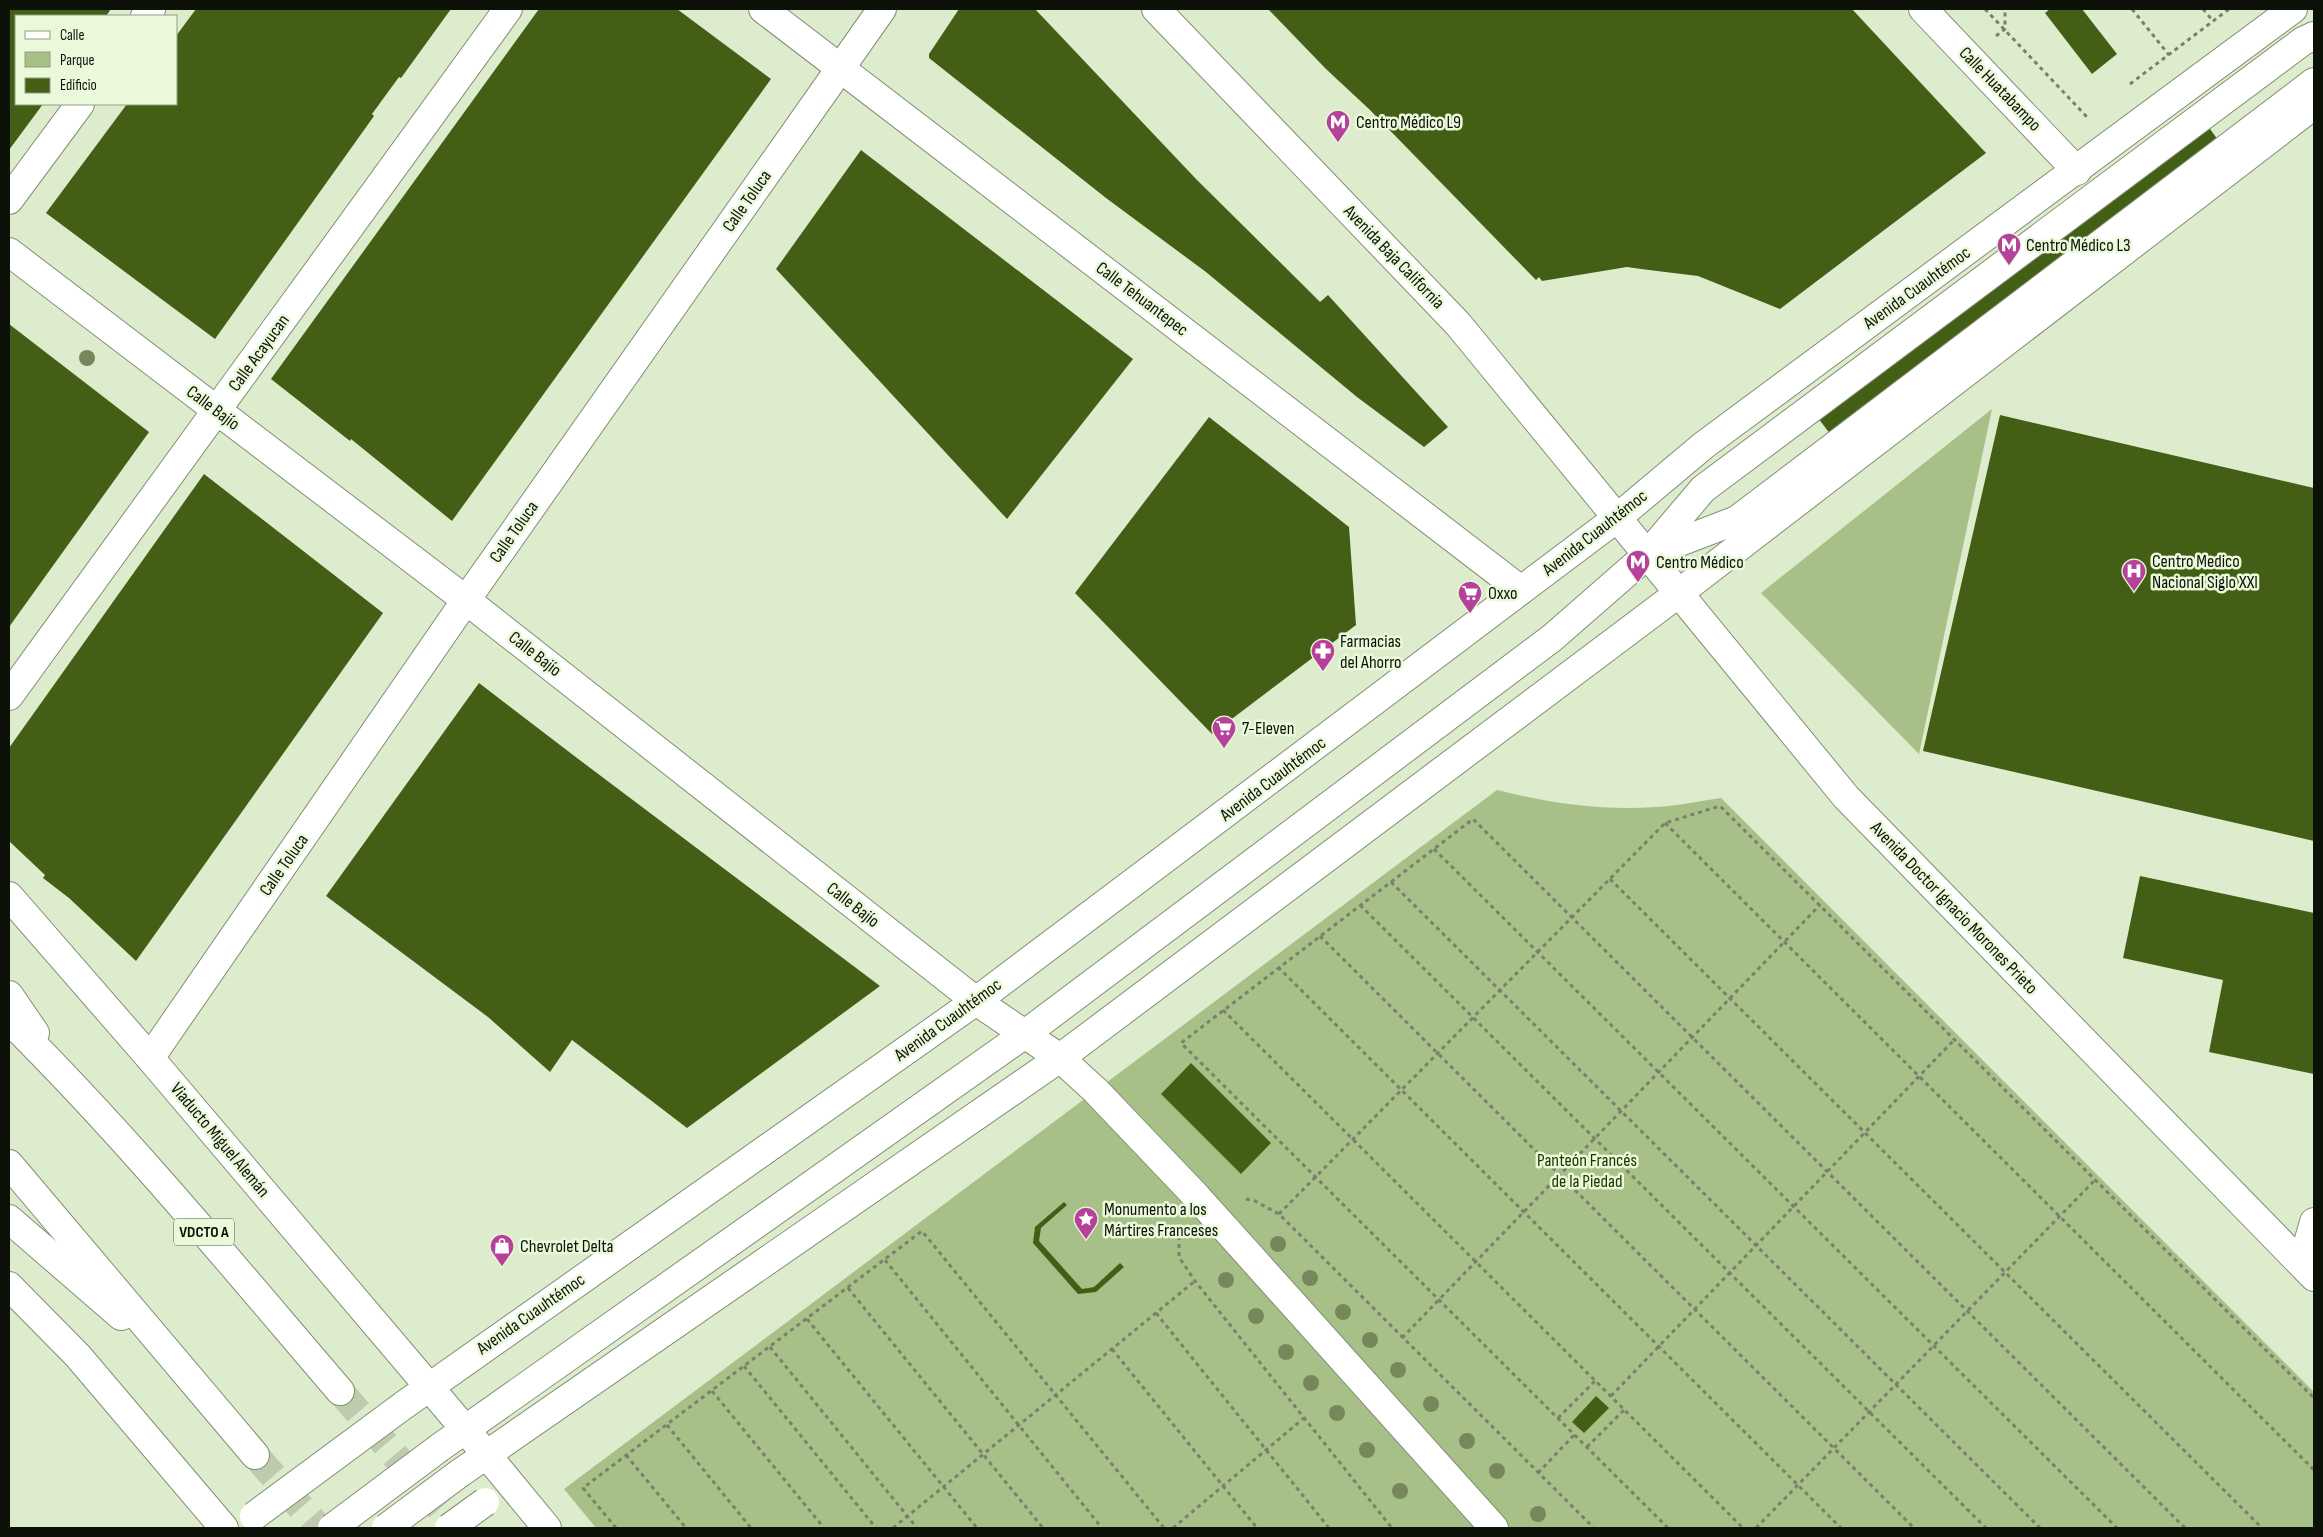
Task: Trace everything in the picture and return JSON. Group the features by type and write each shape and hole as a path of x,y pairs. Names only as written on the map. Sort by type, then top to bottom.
{"main road":[{"name":"Calle Acayucan","path":"9,696 508,9"},
{"name":"Calle Tehuantepec","path":"763,9 1521,590"},
{"name":"Calle Toluca","path":"150,1058 466,600 882,9"},
{"name":"Avenida Baja California","path":"1156,9 1458,324 1617,518"},
{"name":"Calle Huatabampo","path":"1923,9 2078,171"},
{"name":"Avenida Cuauhtémoc","path":"246,1522 429,1386 976,1001 1617,518 1704,445 2078,171 2293,9"},
{"path":"332,1528 465,1429 1025,1034 1552,638 1647,555 1703,489 2288,53 2314,36"},
{"path":"1647,555 1737,520 2314,82"},
{"path":"9,200 79,105"},
{"path":"386,1528 486,1454 1060,1058 1679,593 2314,105"},
{"name":"Calle Bajío","path":"9,252 466,600 976,1001 1060,1058 1096,1091 1196,1197 1494,1528"},
{"name":"Avenida Doctor Ignacio Morones Prieto","path":"1617,518 1846,796 2308,1271"},
{"name":"Viaducto Miguel Alemán","path":"9,896 150,1058 547,1528"},
{"path":"9,995 64,1075"},
{"name":"VDCTO A","path":"9,1020 64,1075 150,1169 340,1391"},
{"path":"9,1164 255,1455"},
{"path":"9,1219 178,1363"},
{"path":"2308,1271 2314,1222"},
{"path":"9,1286 78,1356 224,1528"},
{"path":"449,1528 510,1483"}],"path":[{"path":"1986,9 2088,117"},
{"path":"2132,9 2169,54"},
{"path":"2204,9 2213,21"},
{"path":"2124,88 2229,9"},
{"path":"2052,144 2095,111"},
{"path":"1594,1528 1279,1214 1317,1178 1665,823 1720,806 2314,1398"},
{"path":"1668,1528 1181,1043 1472,819 2185,1528"},
{"path":"1665,823 2314,1470"},
{"path":"1434,849 2117,1528"},
{"path":"1610,879 2262,1528"},
{"path":"1391,882 2040,1528"},
{"path":"1360,905 1986,1528"},
{"path":"1402,1338 1820,905"},
{"path":"1320,936 1914,1528"},
{"path":"1278,968 1841,1528"},
{"path":"1223,1010 1743,1528"},
{"path":"1611,1396 1954,1040"},
{"path":"1756,1528 2095,1180"},
{"path":"1196,1197 1179,1223 1178,1258 1392,1528"},
{"path":"616,1528 583,1488 922,1232 1164,1528"},
{"path":"885,1260 1102,1528"},
{"path":"893,1528 1195,1281"},
{"path":"848,1288 1043,1528"},
{"path":"1156,1313 1329,1528"},
{"path":"807,1319 978,1528"},
{"path":"770,1347 917,1528"},
{"path":"1112,1349 1257,1528"},
{"path":"744,1366 876,1528"},
{"path":"1558,1418 1595,1381"},
{"path":"712,1391 824,1528"},
{"path":"1587,1448 1624,1410"},
{"path":"1173,1528 1304,1418"},
{"path":"667,1425 751,1528"},
{"path":"1538,1473 1574,1435"},
{"path":"626,1455 686,1528"}],"green space":[{"path":"1992,409 1919,754 1761,593"},
{"name":"Panteón Francés de la Piedad","path":"1497,790 1536,799 1616,808 1680,805 1721,798 2314,1392 2314,1528 596,1528 564,1489"}],"building":[{"path":"9,9 111,9 107,15 15,15 15,105 42,105 9,150"},
{"path":"196,9 451,9 401,78 399,77 372,114 374,116 215,339 46,213 126,105 178,105 178,33"},
{"path":"539,9 677,9 771,79 452,521 351,439 350,441 271,379"},
{"path":"959,9 1035,9 1197,180 1320,302 1328,295 1448,427 1424,447 1357,397 1206,272 1106,198 929,58 929,54"},
{"path":"1268,9 1852,9 1986,153 1780,309 1698,276 1627,267 1542,281 1539,277 1536,280"},
{"path":"2050,9 2082,9 2117,54 2092,74 2045,13"},
{"path":"2208,126 2220,143 1837,443 1812,410"},
{"path":"861,150 1133,359 1007,519 776,269"},
{"path":"9,324 149,432 9,627"},
{"path":"2000,415 2314,488 2314,841 1923,751"},
{"path":"1209,417 1349,527 1356,625 1212,734 1075,593"},
{"path":"204,474 383,613 136,961 69,898 43,878 45,875 9,841 9,748"},
{"path":"479,683 880,986 687,1128 572,1040 550,1072 488,1017 326,896"},
{"path":"2140,876 2314,913 2314,1074 2209,1052 2223,980 2123,958"},
{"path":"1191,1063 1271,1143 1241,1174 1161,1094"},
{"path":"1064,1202 1067,1205 1041,1228 1039,1241 1082,1289 1094,1287 1120,1263 1124,1267 1096,1292 1078,1294 1033,1243 1035,1227"},
{"path":"1596,1396 1609,1408 1584,1433 1572,1422"}],"tunnel":[{"path":"340,1391 457,1528"},
{"path":"255,1455 319,1528"}],"place":[{"name":"Centro Médico L9","path":"1338,143"},
{"name":"Centro Médico L3","path":"2009,266"},
{"name":"Centro Médico","path":"1638,583"},
{"name":"Centro Medico Nacional Siglo XXI","path":"2134,592"},
{"name":"Oxxo","path":"1470,614"},
{"name":"Farmacias del Ahorro","path":"1323,672"},
{"name":"7-Eleven","path":"1224,749"},
{"name":"Monumento a los Mártires Franceses","path":"1086,1240"},
{"name":"Chevrolet Delta","path":"502,1267"}]}
